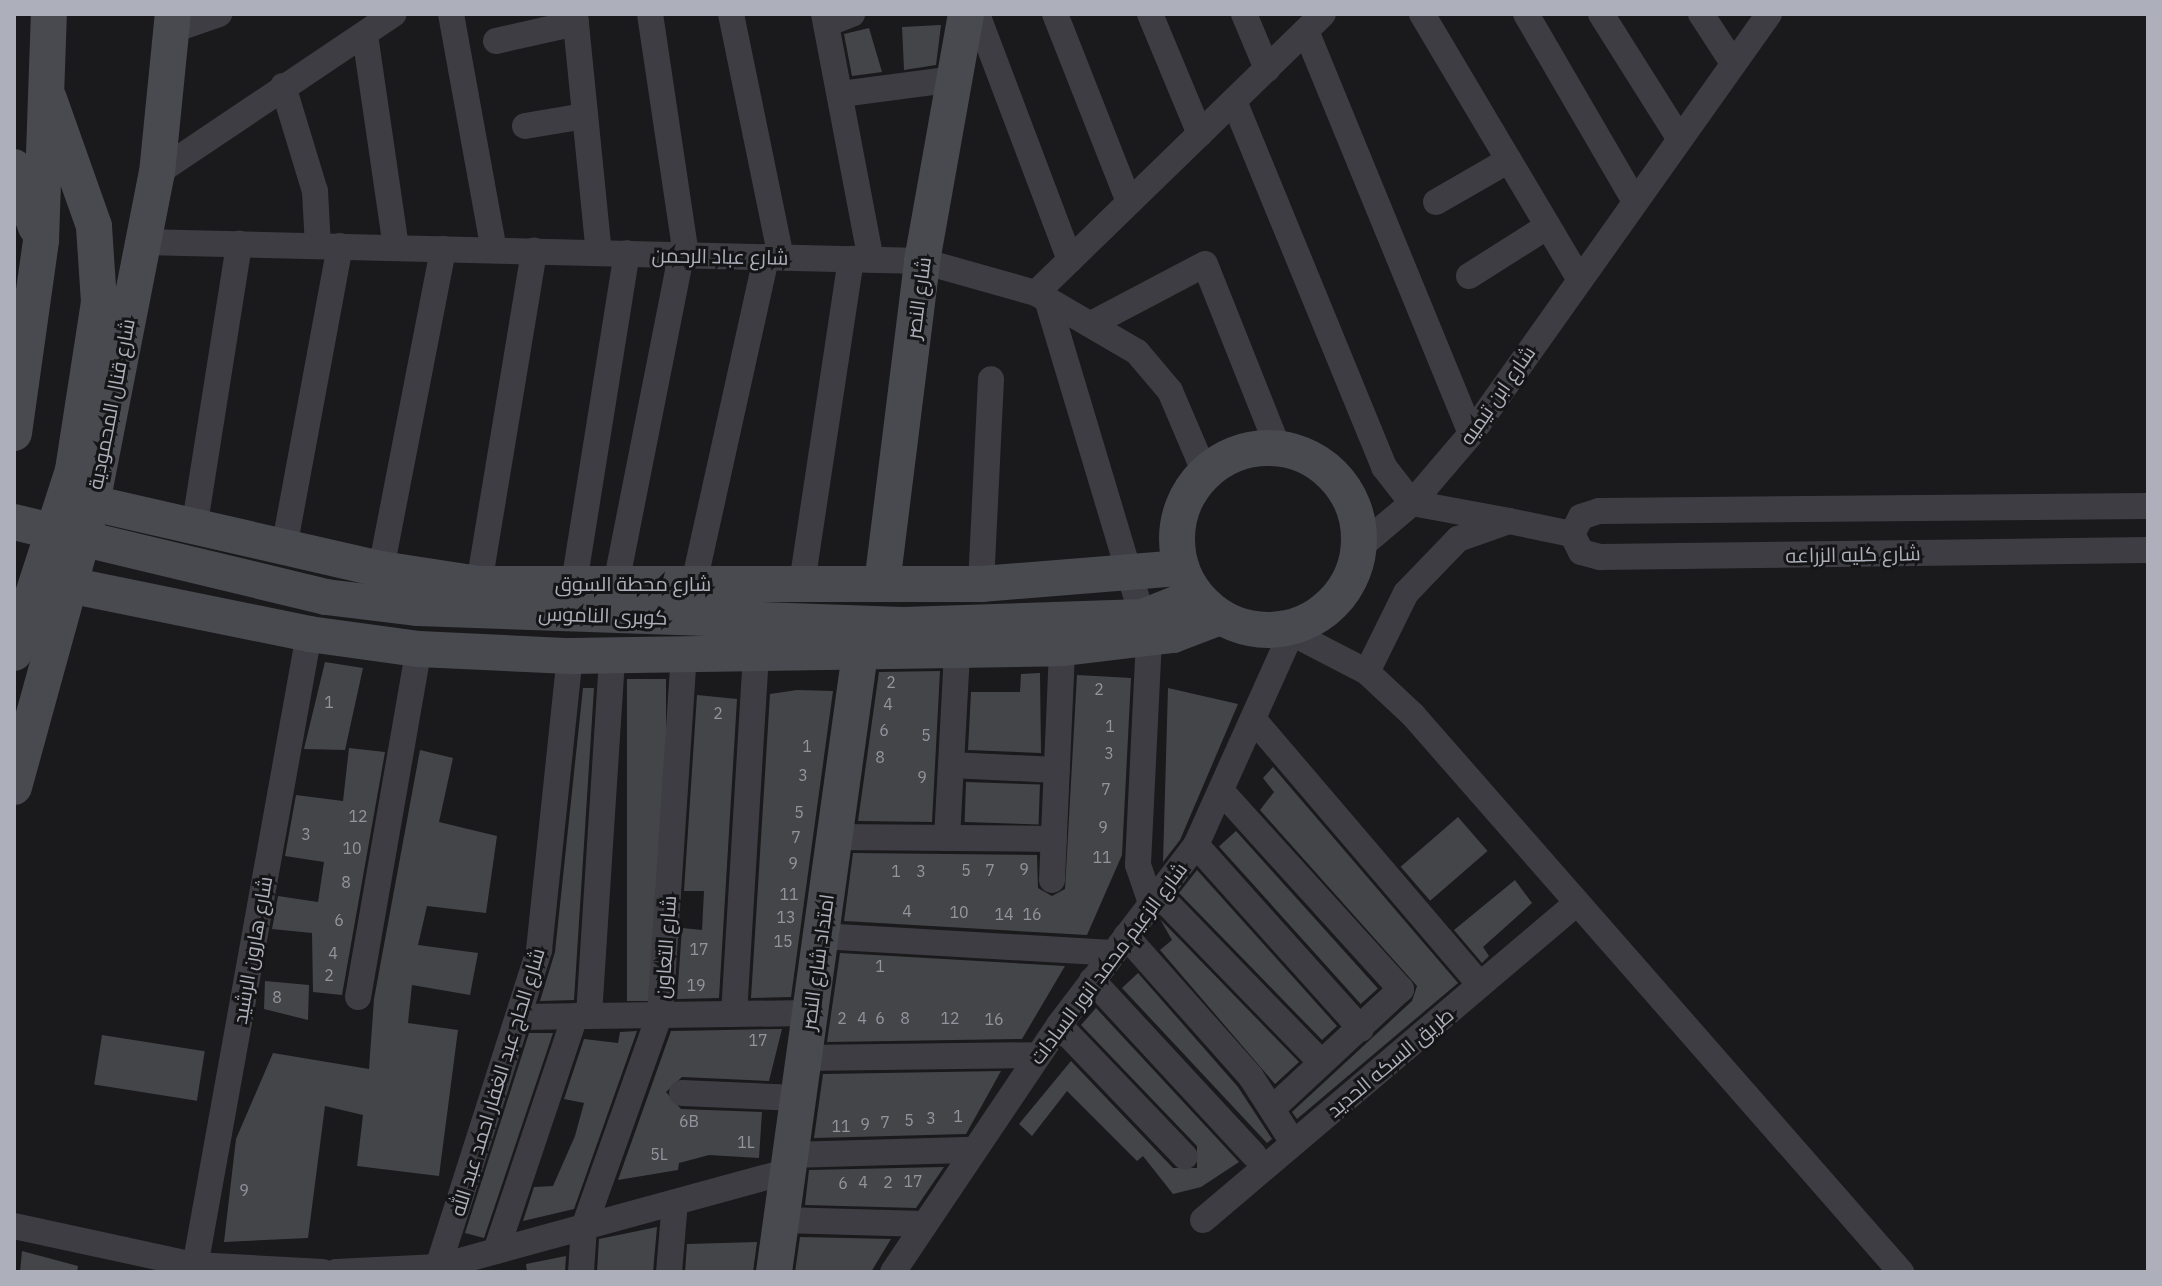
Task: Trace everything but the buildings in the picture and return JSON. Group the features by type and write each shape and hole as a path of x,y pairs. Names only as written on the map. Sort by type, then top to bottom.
{"street":[{"path":"14,433 41,240 49,99 49,14"},
{"path":"173,22 219,14"},
{"path":"451,14 494,250"},
{"path":"616,584 684,255 650,14"},
{"path":"694,583 774,257 731,14"},
{"path":"802,583 861,259 841,94 825,19 852,14"},
{"name":"شارع النصر","path":"882,584 922,261 966,14"},
{"path":"977,14 1070,260"},
{"path":"1055,14 1129,202"},
{"path":"1150,14 1200,134"},
{"path":"1244,14 1267,69"},
{"path":"1422,14 1579,278"},
{"path":"1526,14 1635,201"},
{"path":"1601,14 1679,138"},
{"path":"1701,14 1733,63"},
{"name":"شارع ابن تيميه","path":"1287,633 1336,601 1360,547 1412,503 1471,434 1769,14"},
{"path":"157,173 391,15"},
{"path":"496,41 576,19 599,253"},
{"name":"شارع قنال المحمودية","path":"14,787 92,503 157,173 173,22"},
{"path":"1322,1063 1155,898 1138,865 1146,628 1042,296 1070,260 1314,22 1471,434"},
{"path":"365,35 396,248"},
{"path":"841,94 955,79"},
{"path":"283,86 329,246 284,548"},
{"path":"14,653 73,470 99,302 94,226 49,99"},
{"path":"1234,101 1359,415 1384,467 1412,503"},
{"path":"525,126 585,116"},
{"path":"1436,202 1509,160"},
{"path":"14,167 41,240"},
{"path":"1469,276 1548,226"},
{"name":"شارع عباد الرحمن","path":"143,242 922,261 1042,296 1095,322 1137,352 1170,391 1205,473"},
{"path":"194,529 239,244"},
{"path":"381,569 443,249"},
{"path":"479,584 534,251"},
{"path":"574,583 627,253"},
{"path":"1095,322 1205,264 1278,447"},
{"path":"981,584 991,379"},
{"path":"1360,547 1356,512 1339,480 1312,458 1278,447 1239,452 1205,473 1180,517 1199,594 1251,629 1287,633 1367,672 1577,903 1901,1272"},
{"name":"شارع محطة السوق","path":"92,503 194,529 381,569 479,584 981,584 1130,573 1199,594"},
{"name":"شارع كليه الزراعه","path":"1412,503 1572,534 1590,557 2148,550"},
{"path":"1572,534 1581,517 1599,511 2148,506"},
{"path":"1367,672 1428,563 1458,539 1509,521"},
{"name":"كوبرى الناموس","path":"14,522 326,597 418,608 903,625 1146,628 1199,594"},
{"path":"69,585 309,634 419,649 570,656 1062,648 1146,628"},
{"name":"شارع الزعيم محمد انور السادات","path":"893,1272 1059,1025 1196,845 1223,793 1287,633"},
{"name":"شارع هارون الرشيد","path":"195,1269 309,634"},
{"path":"1052,880 1062,648"},
{"path":"358,997 419,649"},
{"path":"947,838 957,651"},
{"name":"امتداد شارع النصر","path":"774,1272 860,653"},
{"path":"734,1014 756,654"},
{"name":"شارع التعاون","path":"581,1272 584,1227 660,1014 684,655"},
{"name":"شارع الحاج عبد الغفار احمد عبد الله","path":"438,1267 521,1017 552,873 570,656"},
{"path":"499,1258 582,1015 612,656"},
{"path":"1254,720 1480,985"},
{"path":"951,765 1057,770"},
{"path":"1223,793 1400,987 1398,997 1273,1108"},
{"path":"834,837 1054,839"},
{"path":"1196,845 1361,1029"},
{"name":"طريق السكه الحديد","path":"1203,1220 1577,903"},
{"path":"820,936 1120,945 1273,1108 1287,1133"},
{"path":"1092,980 1254,1155"},
{"path":"521,1017 810,1013"},
{"path":"1059,1025 1185,1157"},
{"path":"803,1058 1038,1055"},
{"path":"682,1093 798,1098"},
{"path":"336,1272 438,1267 499,1258 584,1227 675,1202 789,1163 974,1150"},
{"path":"669,1272 675,1202"},
{"path":"781,1220 925,1224"},
{"path":"15,1230 195,1269 323,1272"}]}
